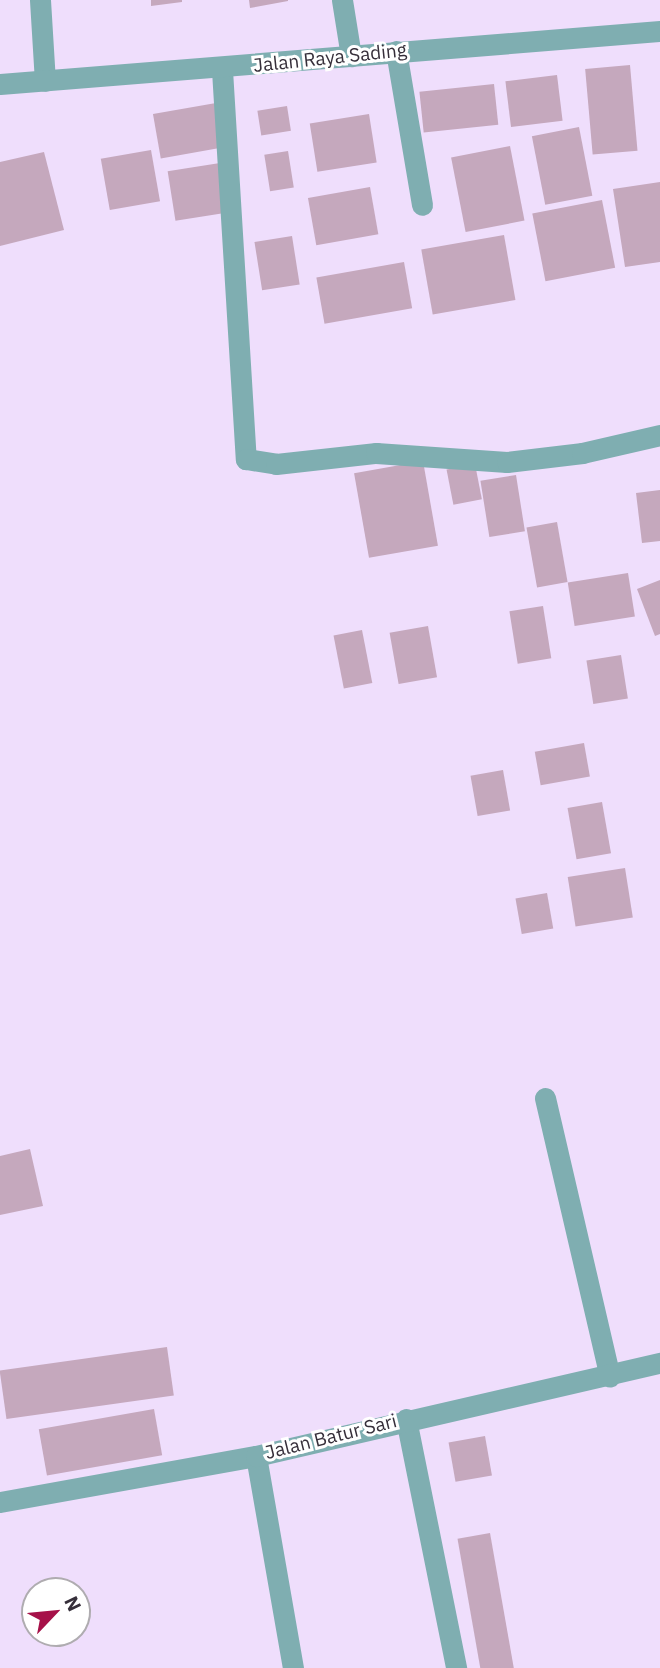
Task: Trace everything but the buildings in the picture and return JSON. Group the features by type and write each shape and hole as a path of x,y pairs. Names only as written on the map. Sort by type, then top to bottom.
{"street":[{"path":"40,0 45,81"},
{"path":"342,0 351,56"},
{"name":"Jalan Raya Sading","path":"0,84 222,70 396,51 660,31"},
{"path":"396,51 422,205"},
{"path":"222,70 246,459 276,464 376,453 507,462 582,453 660,435"},
{"path":"545,1098 610,1377"},
{"name":"Jalan Batur Sari","path":"0,1502 256,1456 406,1419 610,1377 660,1363"},
{"path":"406,1419 456,1668"},
{"path":"256,1456 293,1668"}]}
